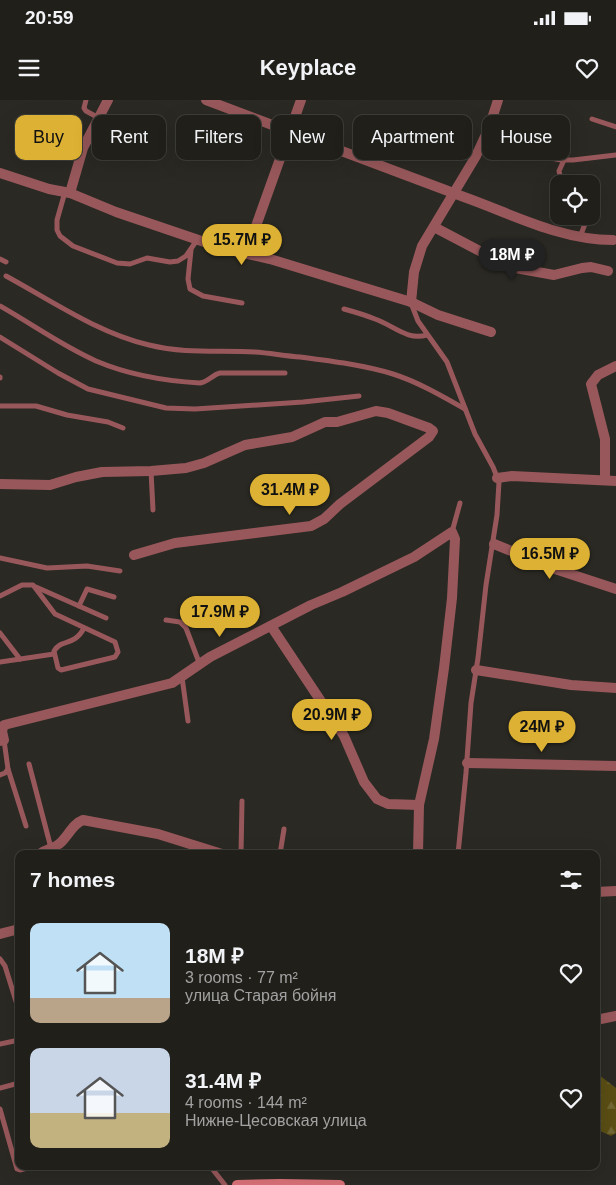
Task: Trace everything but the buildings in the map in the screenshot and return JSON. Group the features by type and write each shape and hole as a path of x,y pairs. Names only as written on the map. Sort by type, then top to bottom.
{"main road":[{"path":"236,1185 340,1185"}],"street":[{"path":"100,115 108,100"},
{"path":"206,100 271,125"},
{"path":"295,115 301,100"},
{"path":"411,302 414,272 418,256 476,156 498,100"},
{"path":"68,193 79,158 92,132"},
{"path":"343,152 521,220 580,236 613,240"},
{"path":"246,254 279,160"},
{"path":"0,173 49,189 68,193 116,212 197,239 411,302 438,315 491,332"},
{"path":"434,227 492,259 517,269 558,275 582,268 608,271"},
{"path":"497,478 512,476 611,480 605,439 591,384 598,375 616,366"},
{"path":"0,484 50,485 102,472 186,468 204,463 245,445 292,437 325,422 337,422 376,411 388,413 431,428 433,432 318,523 311,526 175,543 134,554"},
{"path":"2,740 4,725 172,683 210,657 311,605 414,557 452,532 455,539 452,598 434,739 420,805 418,850"},
{"path":"494,544 558,570 616,589"},
{"path":"271,626 344,736 364,782 377,799 388,804 420,805"},
{"path":"476,670 571,685 616,688"},
{"path":"467,763 616,766"},
{"path":"44,850 62,842 79,821 83,820 158,834 203,850"},
{"path":"600,892 616,891"},
{"path":"0,934 15,930"},
{"path":"600,1019 616,1016"}],"lane":[{"path":"86,100 84,108 93,115"},
{"path":"592,119 616,127"},
{"path":"570,159 616,155"},
{"path":"560,175 559,171 564,160"},
{"path":"68,193 60,209 57,230 60,236 74,246 108,260 125,265 147,258 174,262 186,256 197,239"},
{"path":"580,236 584,225"},
{"path":"192,249 188,279 190,289 203,296 242,303"},
{"path":"0,259 6,262"},
{"path":"6,276 87,321 129,340 180,350 218,353 268,353 352,364 410,381 465,409"},
{"path":"411,302 418,321 447,362 475,434 497,478 499,489 494,544 486,586 471,704 458,850"},
{"path":"0,306 54,339 97,362 156,379 200,383 220,373 285,373"},
{"path":"344,309 381,321 405,334 416,337 427,335"},
{"path":"0,337 88,389 166,408 195,409 303,402 360,396"},
{"path":"0,406 36,406 66,415 108,422 123,428"},
{"path":"151,471 153,510"},
{"path":"452,532 460,503"},
{"path":"0,558 47,568 87,566 120,571"},
{"path":"0,596 22,585 33,585 106,618"},
{"path":"33,585 55,614 113,641 116,647 117,655 112,658 64,670 58,668 54,651 58,646 78,637 84,628"},
{"path":"79,606 87,589 114,597"},
{"path":"166,620 180,622 186,628 200,665"},
{"path":"0,633 20,659"},
{"path":"0,662 54,654"},
{"path":"182,677 188,721"},
{"path":"2,740 8,769 26,826"},
{"path":"29,764 51,848"},
{"path":"0,775 8,769"},
{"path":"241,850 242,800"},
{"path":"281,850 284,829"},
{"path":"0,959 6,966 15,997"},
{"path":"0,1044 15,1041"},
{"path":"0,1088 15,1084"},
{"path":"0,1109 15,1162"},
{"path":"213,1170 225,1185"}],"green space":[{"path":"600,1076 616,1088 616,1133 611,1136 600,1131"}]}
